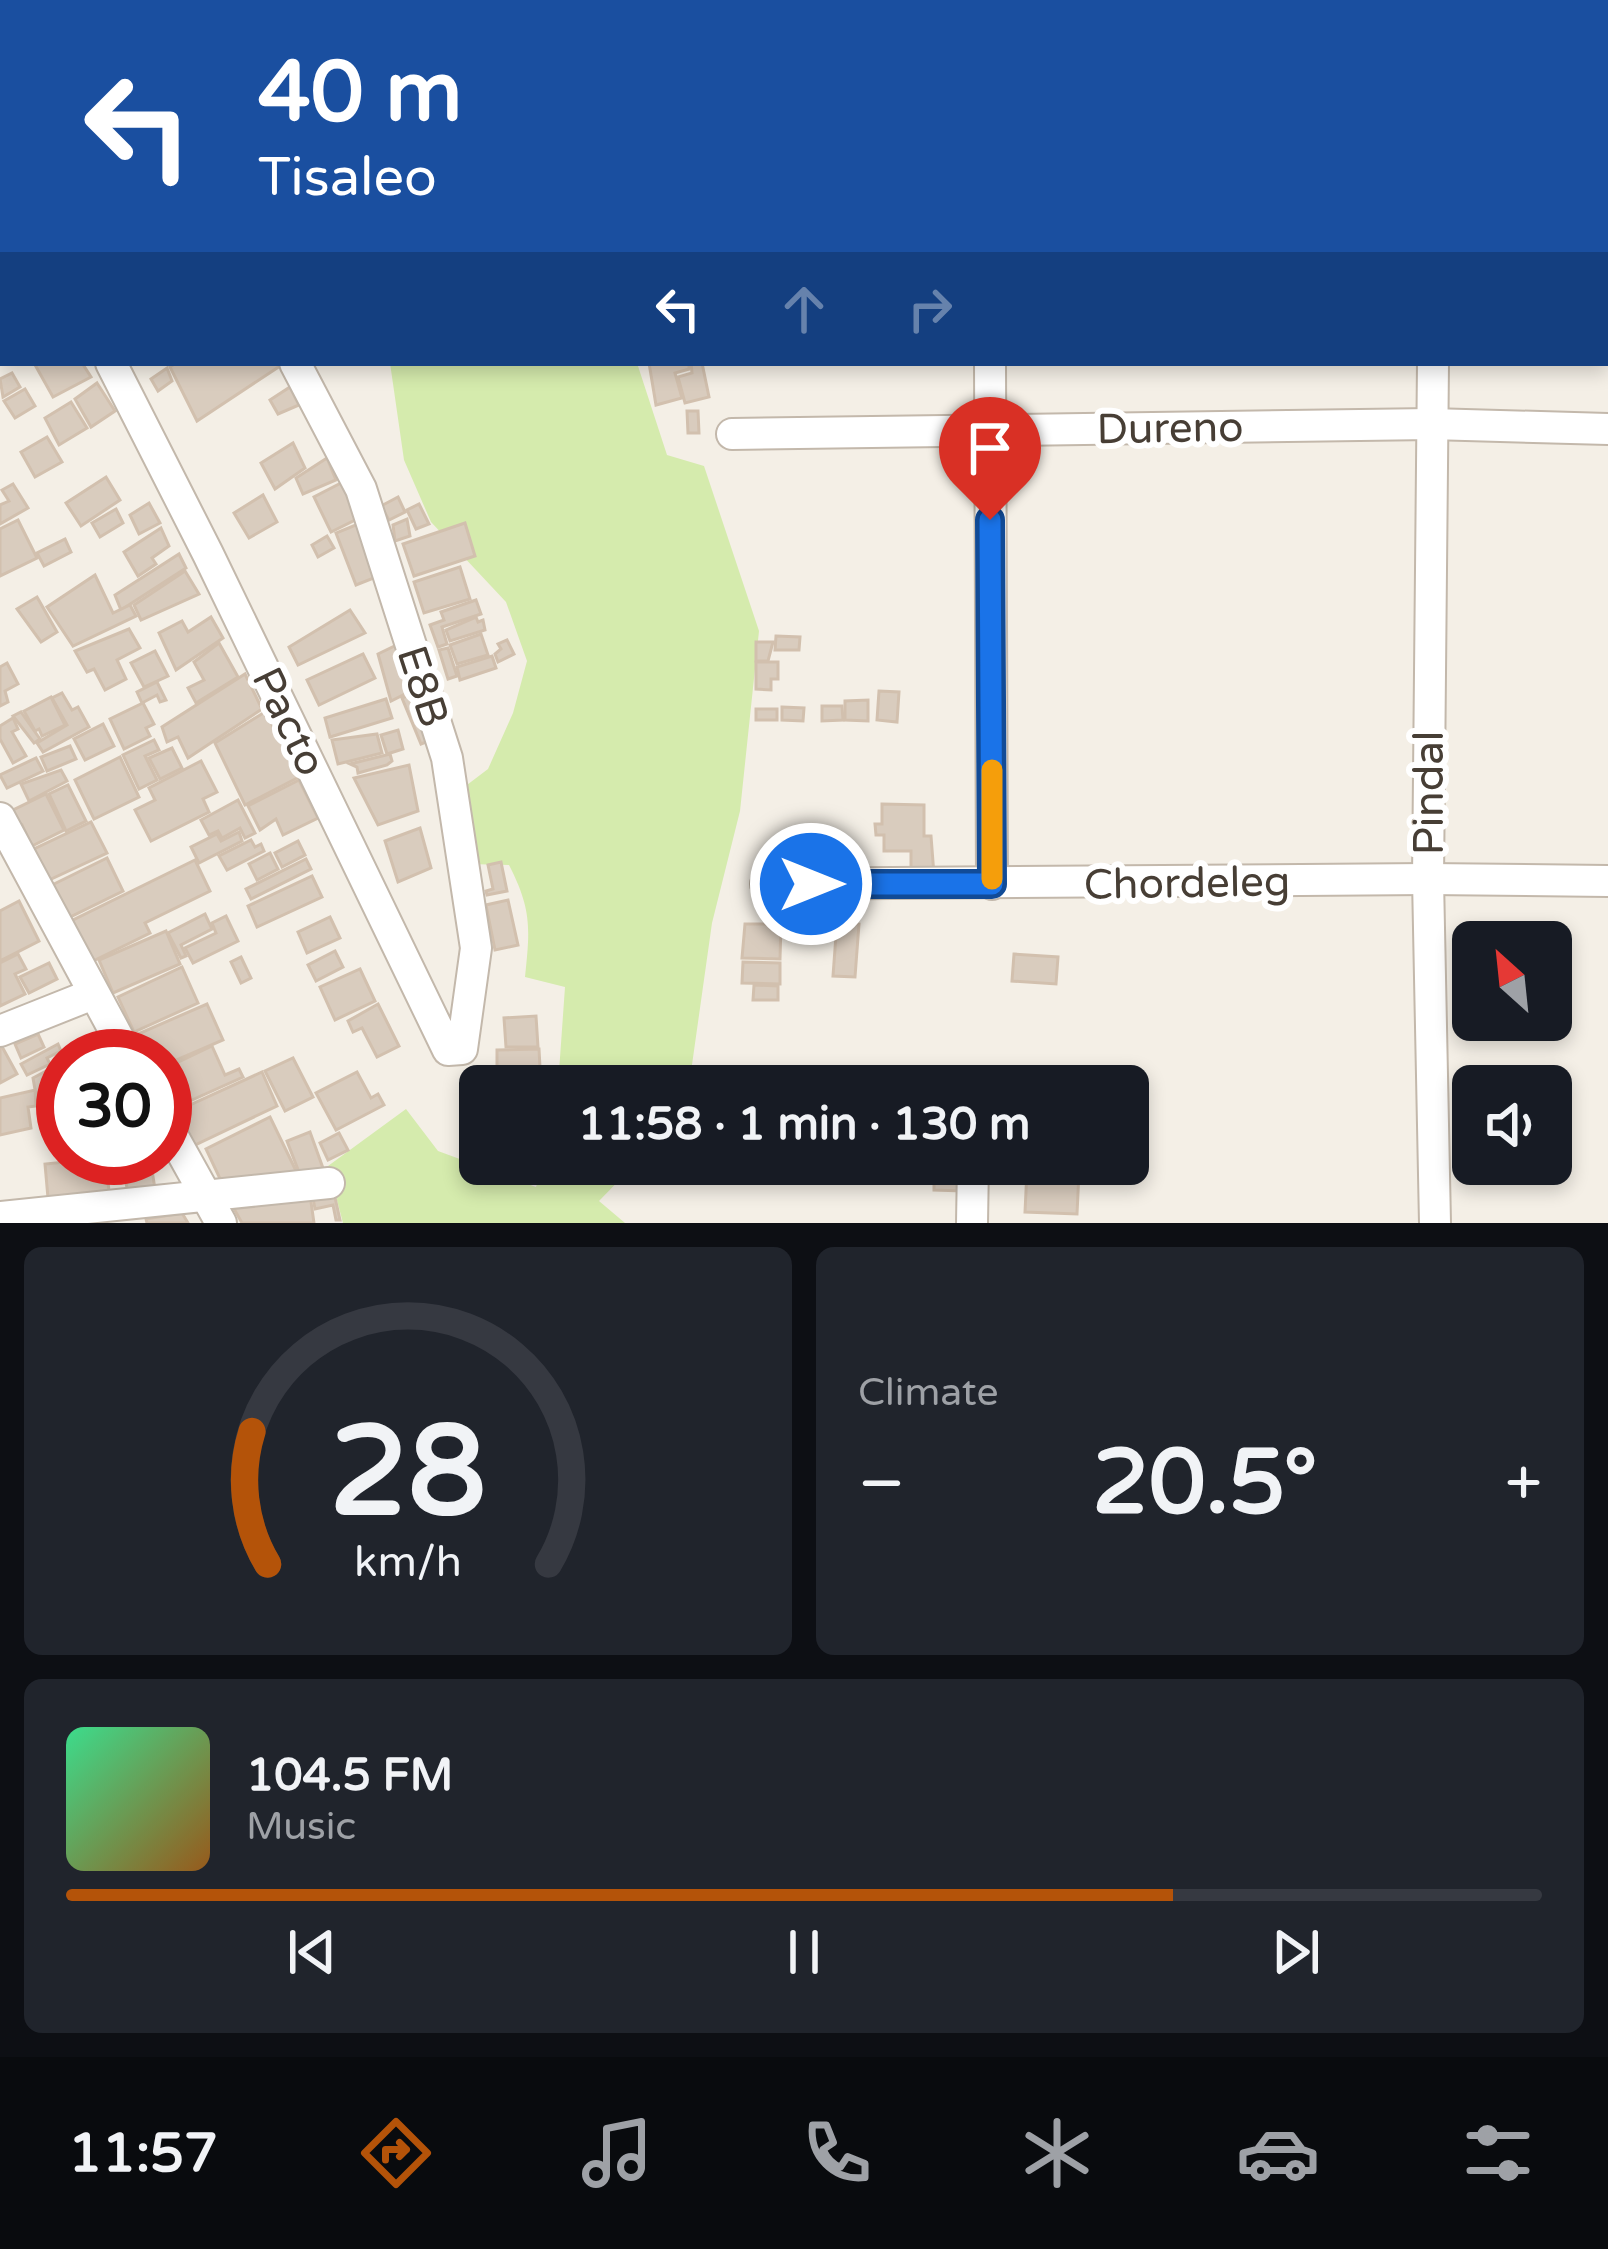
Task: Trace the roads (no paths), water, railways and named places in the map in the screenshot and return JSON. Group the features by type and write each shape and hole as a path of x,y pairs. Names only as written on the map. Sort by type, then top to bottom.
{"street":[{"name":"Pacto","path":"113,366 448,1050 462,1049 467,1030"},
{"name":"E8B","path":"297,366 361,489 447,758 476,948 467,1030"},
{"path":"990,366 992,884"},
{"name":"Pindal","path":"1432,366 1428,879 1435,1223"},
{"name":"Dureno","path":"732,434 1431,424 1608,429"},
{"path":"0,818 112,1029"},
{"name":"Chordeleg","path":"766,884 1608,881"},
{"path":"0,1031 92,994"},
{"path":"192,1170 214,1210"},
{"path":"0,1217 214,1210 329,1184"},
{"path":"972,1223 973,1185"}]}
